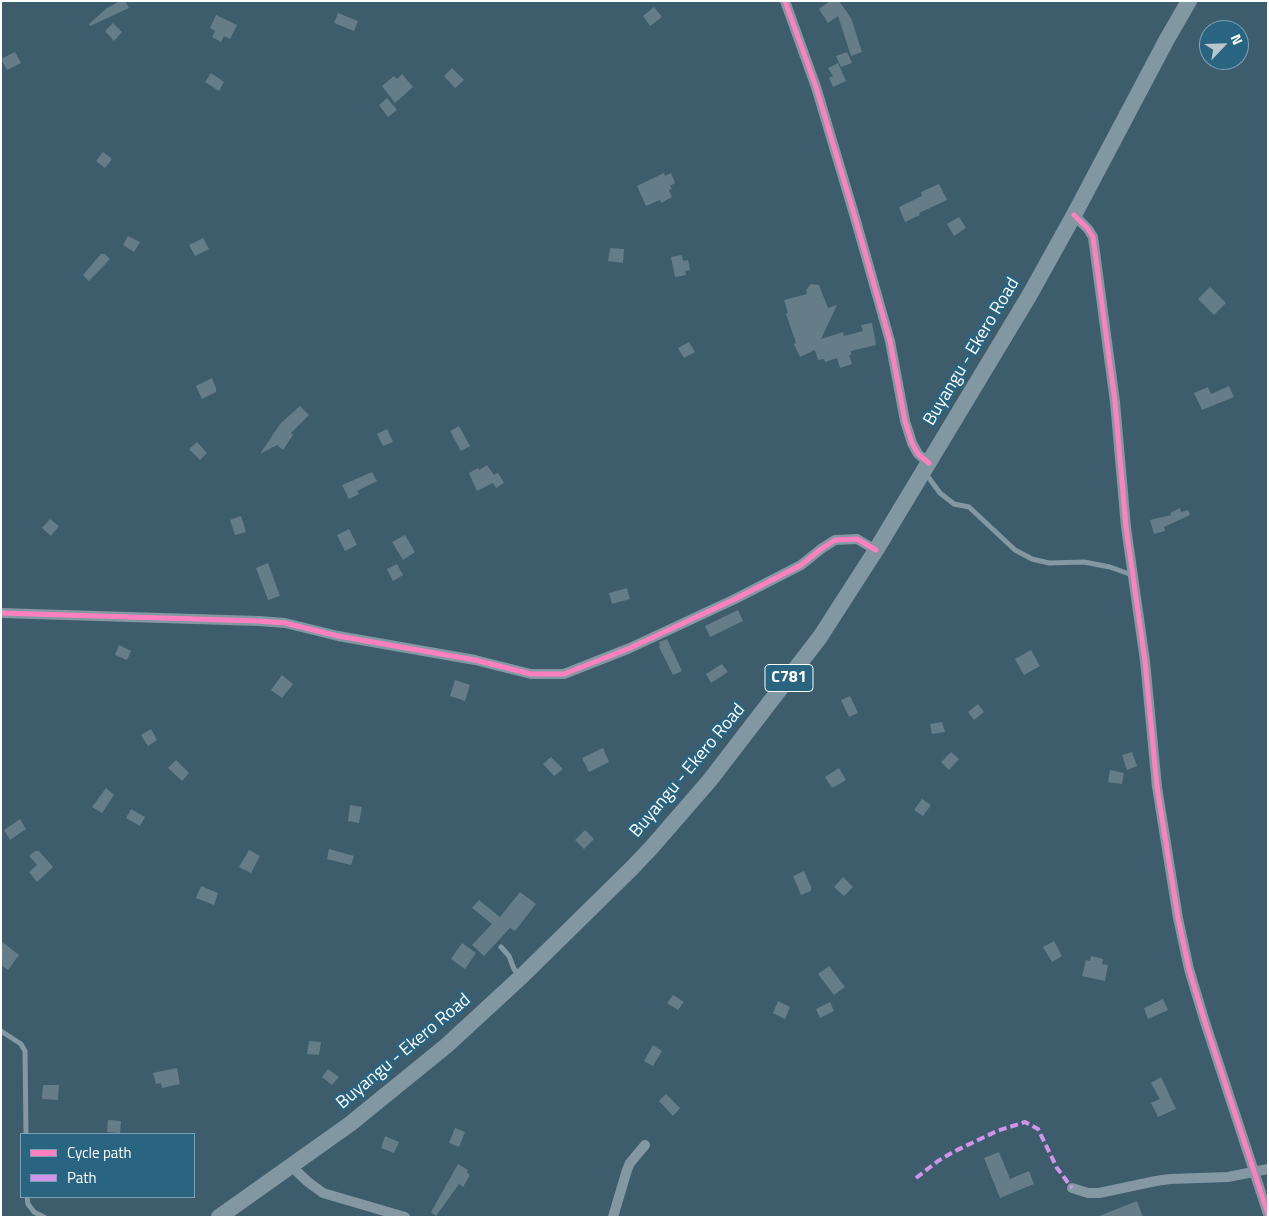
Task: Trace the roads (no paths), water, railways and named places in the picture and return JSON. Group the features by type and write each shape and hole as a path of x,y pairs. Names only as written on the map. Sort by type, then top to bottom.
{"main road":[{"name":"Buyangu - Ekero Road","path":"219,1217 362,1115 468,1026 521,977 651,848 710,780 820,638 876,550 1029,296 1167,39 1190,1"}],"street":[{"path":"785,1 816,87 854,214 890,341 905,421 912,443 927,467"},
{"path":"1074,215 1093,237 1115,402 1126,527 1145,661 1157,787 1178,918 1189,969 1220,1072 1268,1214"},
{"path":"1,613 284,623 338,636 475,660 531,674 564,674 630,648 735,599 801,565 835,540 857,539 876,550"},
{"path":"613,1217 630,1163 646,1145"},
{"path":"292,1166 322,1193 405,1217"},
{"path":"1072,1188 1088,1193 1099,1193 1170,1179 1228,1177 1268,1169"}],"lane":[{"path":"927,467 940,493 954,504 969,507 1015,550 1032,559 1049,562 1084,562 1110,567 1133,575"},
{"path":"502,947 509,956 514,969 521,977"},
{"path":"1,1031 21,1044 25,1051 26,1133"},
{"path":"27,1198 28,1204 34,1212 44,1217"}]}
